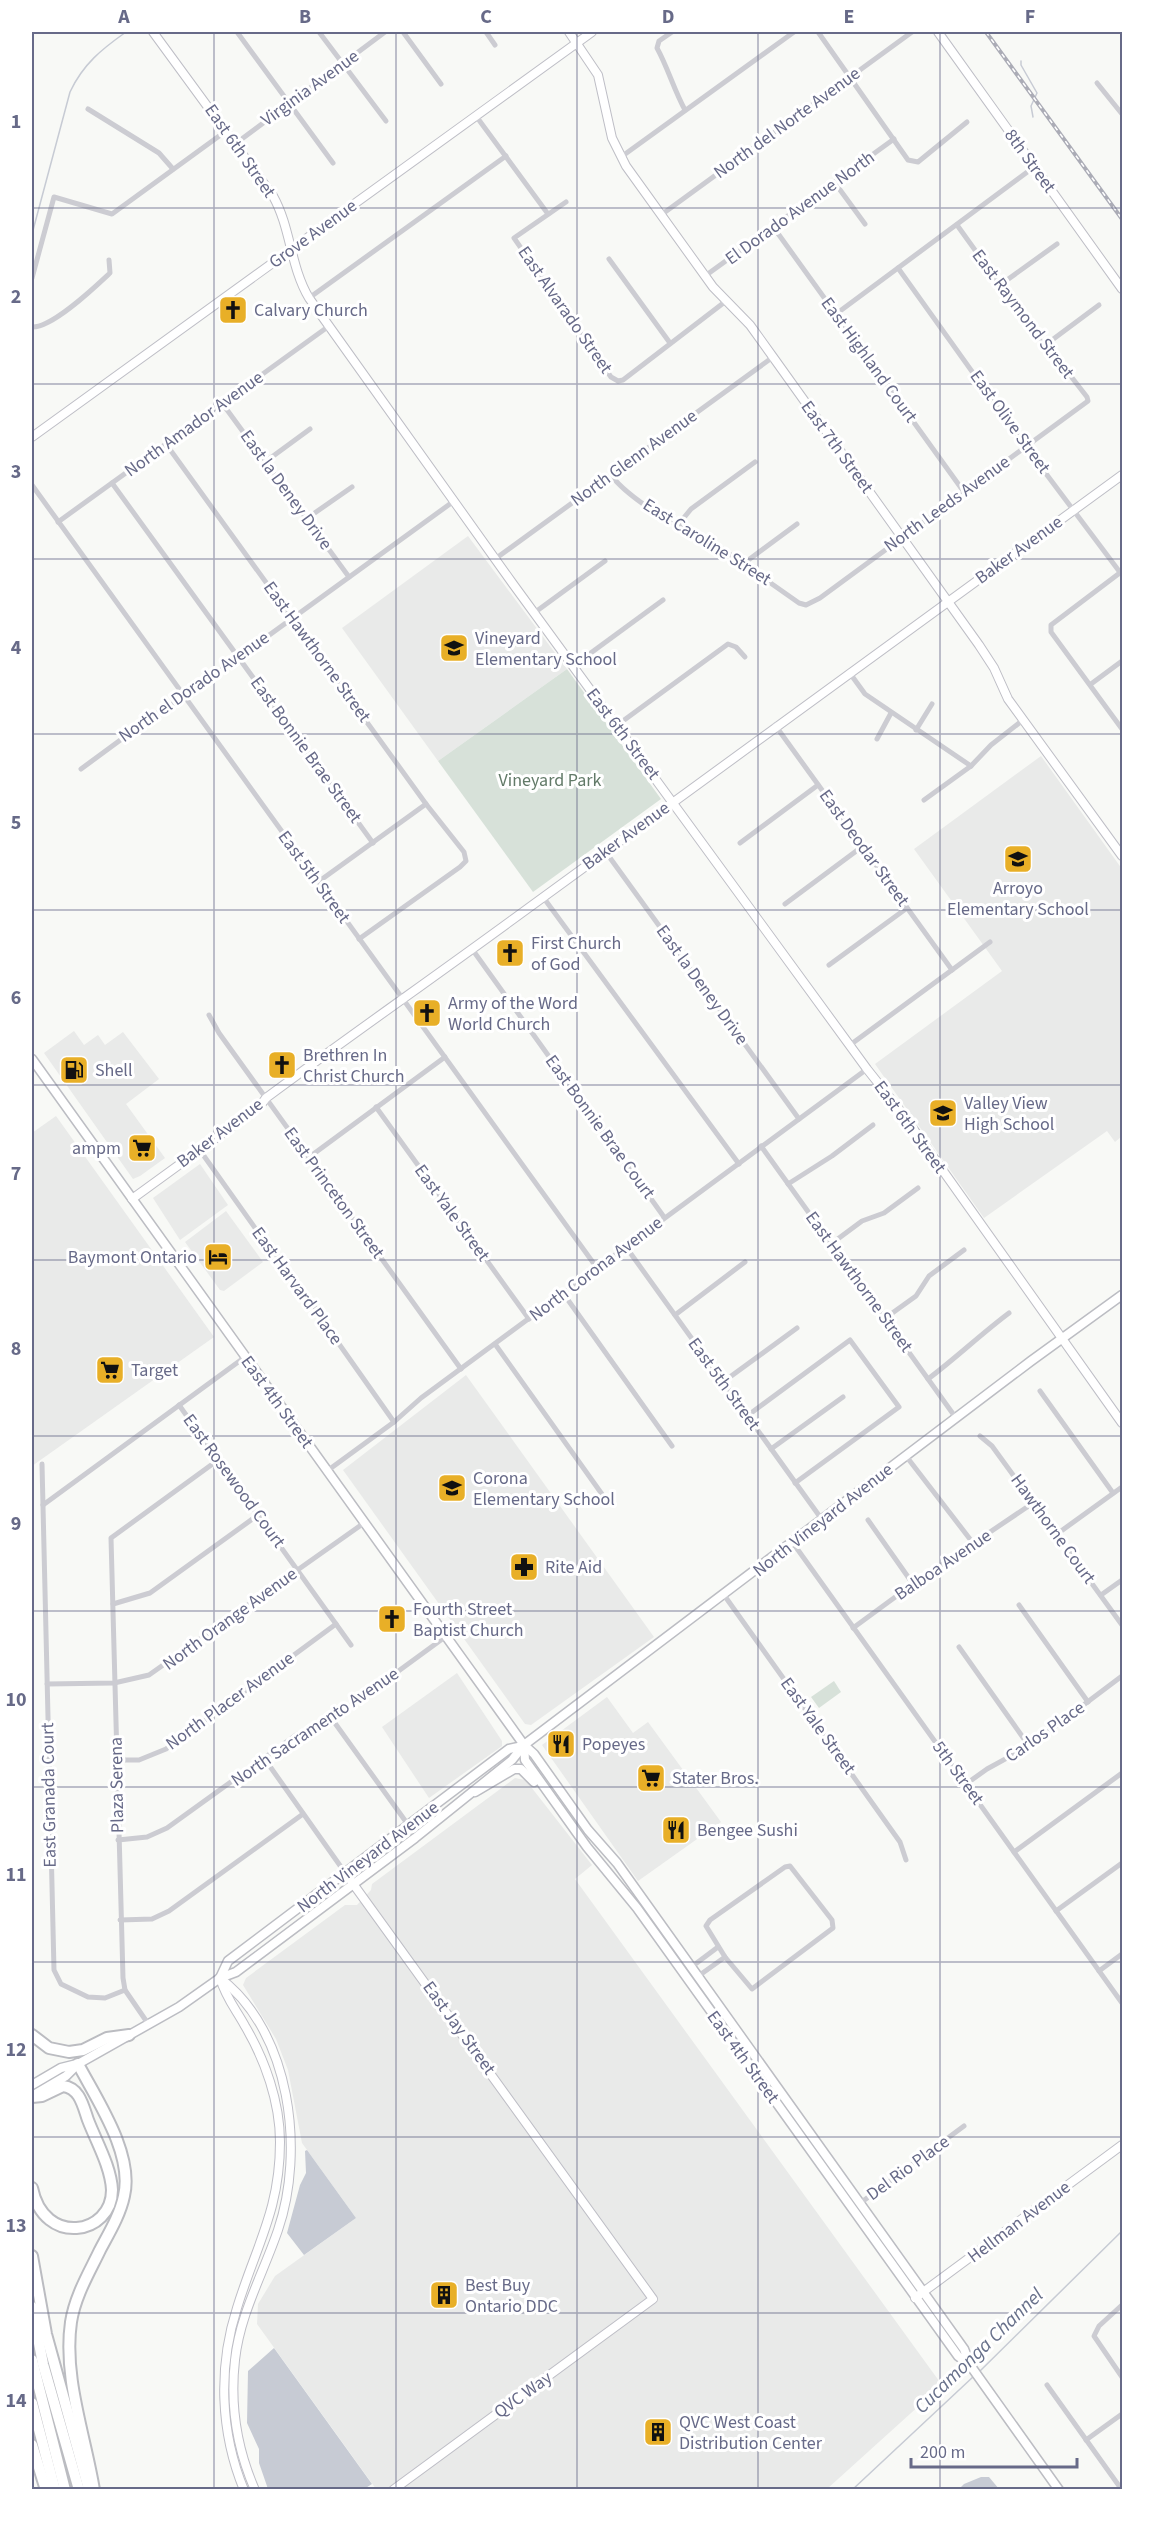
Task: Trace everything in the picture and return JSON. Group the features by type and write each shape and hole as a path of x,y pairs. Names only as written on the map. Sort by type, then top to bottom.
{"highway":[{"path":"32,2035 49,2048 69,2052 82,2050 107,2038 129,2035"},
{"path":"78,2064 113,2134 126,2173 123,2202 76,2300 70,2337 73,2382 94,2490"},
{"path":"32,2097 42,2096 63,2086 75,2091 101,2154 112,2189 102,2215 88,2225 74,2228 56,2225 44,2216 36,2204 32,2188"},
{"path":"32,2256 46,2334 89,2490"},
{"path":"32,2307 43,2364 79,2490"},
{"path":"32,2360 65,2490"},
{"path":"32,2403 55,2490"},
{"path":"32,2445 46,2490"}],"main road":[{"name":"East 4th Street","path":"32,1059 445,1637 524,1745 534,1754 588,1830 610,1855 860,2203 964,2349 970,2365"},
{"name":"North Vineyard Avenue","path":"32,2097 66,2076 78,2064 179,2007 220,1978 236,1972 415,1838 512,1760 524,1745 1122,1295"},
{"name":"East 4th Street","path":"524,1745 525,1760 582,1841 637,1908 851,2210 958,2356 970,2365 982,2381 1059,2490"},
{"name":"North Vineyard Avenue","path":"220,1978 228,1961 509,1749 524,1745"},
{"path":"469,1793 479,1791 514,1769 521,1769 529,1775 572,1833 582,1841"},
{"path":"415,1838 421,1826 447,1804 451,1794"},
{"name":"North Vineyard Avenue","path":"32,2085 61,2068 78,2064"}],"street":[{"name":"East 6th Street","path":"153,32 277,204 290,251 309,298 616,726 673,801 867,1070 902,1113 1122,1423"},
{"path":"237,32 333,163"},
{"path":"319,32 386,122"},
{"name":"Virginia Avenue","path":"235,144 385,32"},
{"path":"403,32 441,84"},
{"path":"486,32 495,45"},
{"name":"East 7th Street","path":"569,32 598,75 608,124 621,156 705,276 750,325 979,645 1008,699 1121,851"},
{"name":"Grove Avenue","path":"32,437 592,32"},
{"path":"672,32 659,41 657,48 674,91 685,110"},
{"path":"621,156 794,32"},
{"path":"818,32 908,160 918,162 967,122"},
{"name":"North del Norte Avenue","path":"661,215 912,32"},
{"name":"8th Street","path":"938,32 1122,289"},
{"path":"1097,83 1122,111"},
{"path":"88,109 159,153 173,169"},
{"path":"476,116 548,214 566,202"},
{"path":"32,279 54,197 112,214 226,131"},
{"name":"El Dorado Avenue North","path":"705,276 894,139"},
{"path":"309,298 506,156"},
{"path":"836,314 1034,167"},
{"path":"835,183 865,224"},
{"name":"East Alvarado Street","path":"548,214 514,238 611,376 618,381 623,380 670,343"},
{"name":"East Raymond Street","path":"957,225 1044,346 1087,397 1088,402"},
{"name":"East Highland Court","path":"774,228 964,492"},
{"path":"1000,285 1057,244"},
{"path":"609,259 670,343 726,301"},
{"path":"32,327 45,325 91,291 110,273 109,260"},
{"name":"East Olive Street","path":"898,268 1026,447 1122,573"},
{"path":"1044,346 1100,305"},
{"name":"North Amador Avenue","path":"58,522 329,326"},
{"name":"North Glenn Avenue","path":"495,559 773,357"},
{"name":"North Leeds Avenue","path":"806,605 820,598 1088,402"},
{"name":"East la Deney Drive","path":"222,404 349,577"},
{"path":"265,462 310,429"},
{"name":"East Hawthorne Street","path":"166,444 426,804 464,852 466,861 359,939"},
{"path":"678,525 691,509 755,462"},
{"name":"East Caroline Street","path":"611,475 620,486 678,525 692,534 708,539 806,605"},
{"name":"Baker Avenue","path":"132,1198 260,1106 266,1098 401,998 472,949 775,725 1122,475"},
{"name":"East Bonnie Brae Street","path":"112,483 373,843"},
{"name":"East 5th Street","path":"32,485 597,1268"},
{"path":"306,519 352,486"},
{"name":"North el Dorado Avenue","path":"81,769 153,716 239,658 454,501"},
{"path":"743,564 797,524"},
{"path":"534,613 605,561"},
{"path":"1122,573 1051,625 1051,632 1122,729"},
{"path":"573,666 663,600"},
{"path":"616,726 728,644 736,647 745,657"},
{"path":"1091,684 1122,661"},
{"path":"849,672 865,694 971,766"},
{"path":"916,730 932,704"},
{"path":"877,739 891,713"},
{"path":"924,800 971,766 986,750 1023,720"},
{"name":"East Deodar Street","path":"775,725 952,970"},
{"path":"740,843 818,785"},
{"path":"318,882 426,804"},
{"path":"785,904 862,846"},
{"name":"East la Deney Drive","path":"605,851 799,1119"},
{"path":"543,897 739,1164"},
{"path":"829,965 907,908"},
{"path":"849,1045 990,942"},
{"name":"East Bonnie Brae Court","path":"472,949 664,1217"},
{"name":"East Princeton Street","path":"210,1015 219,1033 461,1369"},
{"path":"308,1158 445,1057"},
{"name":"North Corona Avenue","path":"327,1471 664,1217 867,1070"},
{"name":"East Yale Street","path":"376,1107 529,1319"},
{"path":"788,1184 832,1156 873,1125"},
{"name":"East Hawthorne Street","path":"761,1146 956,1418"},
{"name":"East Harvard Place","path":"199,1149 322,1317 394,1422"},
{"path":"831,1244 862,1221 884,1213 918,1188"},
{"name":"East 5th Street","path":"626,1247 823,1521"},
{"path":"885,1319 916,1296 929,1276 964,1250"},
{"path":"675,1315 745,1262"},
{"path":"563,1293 672,1446"},
{"path":"928,1379 1009,1313"},
{"path":"723,1382 797,1328"},
{"path":"747,1416 850,1340 899,1407 795,1483"},
{"path":"495,1344 604,1497"},
{"path":"43,1505 245,1357"},
{"path":"1040,1391 1113,1493"},
{"path":"771,1449 843,1396"},
{"name":"East Rosewood Court","path":"179,1405 351,1645"},
{"name":"Hawthorne Court","path":"980,1436 992,1446 1122,1625"},
{"path":"906,1456 973,1543"},
{"name":"Plaza Serena","path":"148,2025 125,1990 120,1920 111,1538 218,1460"},
{"name":"East Granada Court","path":"42,1464 54,1970 61,1984 88,1997 105,1998 125,1990"},
{"path":"1056,1534 1122,1487"},
{"name":"Balboa Avenue","path":"853,1628 913,1584 1033,1503"},
{"path":"113,1604 150,1593 258,1515"},
{"path":"868,1520 913,1584"},
{"name":"North Orange Avenue","path":"47,1684 114,1683 143,1677 162,1668 364,1523"},
{"name":"5th Street","path":"793,1543 1122,2003"},
{"path":"1101,1595 1122,1580"},
{"name":"East Yale Street","path":"724,1595 900,1842 906,1860"},
{"path":"1018,1605 1088,1702"},
{"name":"North Placer Avenue","path":"116,1760 139,1760 166,1749 336,1624"},
{"name":"North Sacramento Avenue","path":"118,1840 147,1837 167,1828 296,1735 332,1719 445,1637"},
{"path":"959,1647 1029,1746"},
{"name":"Carlos Place","path":"966,1784 1029,1746 1122,1676"},
{"path":"332,1719 409,1826"},
{"name":"East Jay Street","path":"264,1758 653,2299"},
{"path":"1014,1852 1122,1773"},
{"path":"120,1920 153,1919 170,1911 303,1814"},
{"path":"1056,1911 1122,1863"},
{"path":"785,1866 793,1867 832,1920 831,1931 752,1989 718,1947 706,1929 707,1923 785,1866"},
{"path":"690,1968 718,1947"},
{"path":"1099,1971 1122,1954"},
{"path":"697,1977 725,1957"},
{"path":"220,1978 225,1996 244,2024 263,2063 272,2088 280,2139 276,2195 267,2228 237,2306 226,2355 223,2386 226,2425 233,2460 244,2490"},
{"path":"220,1978 235,1990 266,2038 282,2079 290,2127 290,2185 278,2230 241,2327 235,2361 234,2397 237,2434 245,2467 255,2490"},
{"name":"Del Rio Place","path":"851,2210 964,2126"},
{"name":"Hellman Avenue","path":"915,2298 1122,2145"},
{"name":"QVC Way","path":"393,2490 653,2299"},
{"path":"1122,2304 1099,2326 1094,2336 1122,2377"},
{"path":"1047,2385 1122,2490"},
{"path":"1086,2440 1122,2414"}],"shaded area":[{"name":"Vineyard Elementary School","path":"468,536 567,669 438,761 342,628"},
{"name":"Valley View High School","path":"1041,756 1122,869 1122,1136 1115,1142 1107,1131 984,1218 875,1064 1002,971 914,849"},
{"path":"74,1031 84,1045 98,1035 105,1045 123,1032 159,1079 126,1104 165,1158 133,1179 44,1053"},
{"path":"56,1116 214,1337 32,1466 32,1133"},
{"path":"200,1164 228,1205 180,1240 153,1198"},
{"path":"226,1211 263,1262 224,1291 220,1290 185,1242"},
{"path":"466,1375 654,1637 531,1725 525,1724 343,1470"},
{"path":"457,1673 502,1741 502,1746 429,1798 382,1727"},
{"path":"607,1697 633,1733 648,1722 721,1822 638,1881 542,1745"},
{"path":"515,1778 528,1783 592,1865 575,1879 942,2385 827,2489 376,2489 257,2324 258,2304 275,2276 356,2218 302,2143 288,2070 276,2039 243,1985 246,1978 345,1905 357,1905 371,1890 372,1884"},
{"path":"307,2150 356,2218 304,2255 287,2233 300,2185 306,2173 305,2151"},
{"path":"274,2348 372,2484 364,2489 268,2489 259,2463 259,2449 247,2423 248,2371"},
{"path":"981,2477 989,2477 999,2489 959,2489 964,2484"}],"green space":[{"name":"Vineyard Park","path":"567,669 661,799 533,892 438,761"},
{"path":"834,1681 841,1692 819,1708 811,1697"}],"waterway":[{"path":"32,234 70,92 81,73 94,58 126,32"},
{"path":"1021,61 1037,93 1031,106 1033,117"},
{"name":"Cucamonga Channel","path":"980,2371 1122,2231"},
{"name":"Cucamonga Channel","path":"852,2490 974,2376"}],"railway":[{"path":"986,32 1122,219"}],"place":[{"name":"Calvary Church","path":"233,310"},
{"name":"Vineyard Elementary School","path":"454,648"},
{"name":"Arroyo Elementary School","path":"1018,859"},
{"name":"First Church of God","path":"510,953"},
{"name":"Army of the Word World Church","path":"427,1013"},
{"name":"Brethren In Christ Church","path":"282,1065"},
{"name":"Shell","path":"74,1070"},
{"name":"Valley View High School","path":"943,1113"},
{"name":"ampm","path":"142,1148"},
{"name":"Baymont Ontario","path":"218,1257"},
{"name":"Target","path":"110,1370"},
{"name":"Corona Elementary School","path":"452,1488"},
{"name":"Rite Aid","path":"524,1567"},
{"name":"Fourth Street Baptist Church","path":"392,1619"},
{"name":"Popeyes","path":"561,1744"},
{"name":"Stater Bros.","path":"651,1778"},
{"name":"Bengee Sushi","path":"676,1830"},
{"name":"Best Buy Ontario DDC","path":"444,2295"},
{"name":"QVC West Coast Distribution Center","path":"658,2432"}]}
